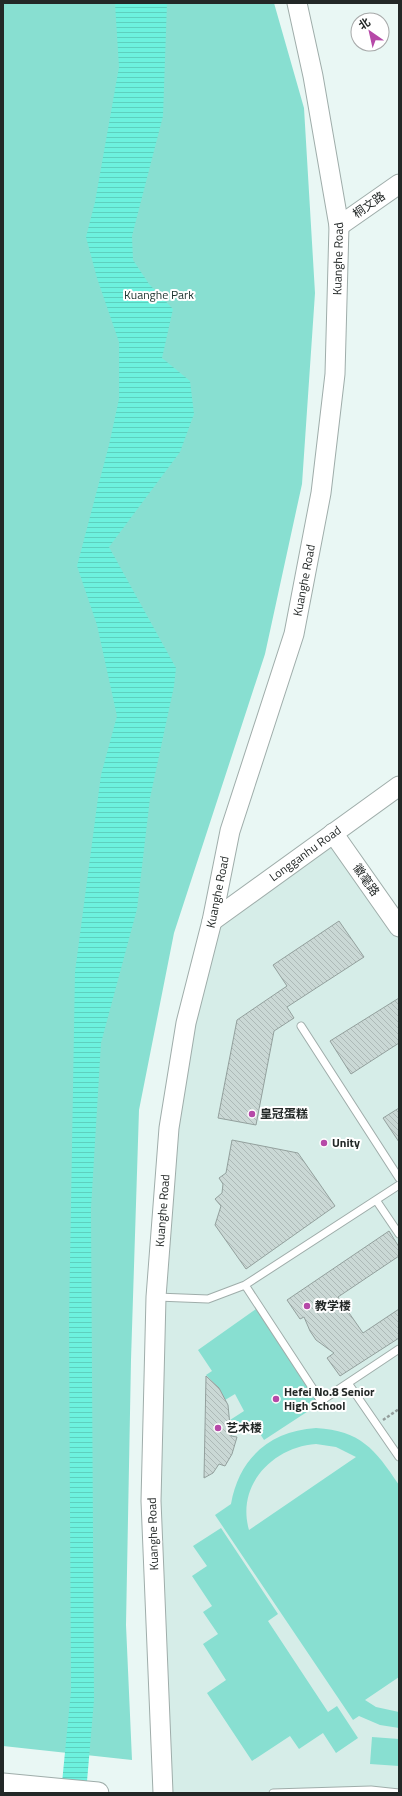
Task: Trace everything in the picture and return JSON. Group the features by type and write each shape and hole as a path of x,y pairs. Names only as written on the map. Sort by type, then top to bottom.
{"main road":[{"path":"3,1784 98,1793"}],"street":[{"name":"Kuanghe Road","path":"163,1793 151,1501 156,1297 169,1128 186,1023 212,921 230,831 294,634 321,493 335,374 339,226 313,76 297,3"},
{"name":"桐文路","path":"339,226 399,184"},
{"name":"Longganhu Road","path":"212,921 399,786"},
{"name":"徽毫路","path":"333,833 399,928"}],"lane":[{"path":"301,1026 399,1178"},
{"path":"156,1297 208,1300 245,1285 399,1185"},
{"path":"376,1200 399,1234"},
{"path":"245,1285 321,1401 399,1349"},
{"path":"348,1383 399,1458"},
{"path":"273,1793 371,1790 399,1793"}],"path":[{"path":"376,1424 399,1409"}],"shaded area":[{"path":"115,3 167,3 163,116 132,236 133,260 149,284 173,309 162,358 190,381 194,414 180,452 109,547 176,668 174,686 150,798 137,909 101,1043 91,1208 94,1700 86,1793 61,1793 71,1691 69,1321 75,972 101,775 117,716 97,625 77,566 109,445 119,399 119,342 97,278 86,237 95,202 119,67"},
{"name":"Hefei No.8 Senior High School","path":"333,833 399,927 399,1793 163,1793 151,1501 169,1128 212,921"}],"green space":[{"name":"Kuanghe Park","path":"3,3 274,3 304,108 315,293 302,484 265,654 174,933 139,1110 131,1360 126,1625 132,1760 3,1746"},
{"path":"256,1309 319,1404 264,1440 253,1423 231,1436 230,1420 244,1411 235,1394 225,1400 219,1388 206,1375 212,1371 198,1350"},
{"path":"316,1428 332,1430 345,1433 356,1438 374,1452 399,1485 399,1677 365,1700 376,1707 399,1712 399,1728 380,1725 359,1716 353,1720 215,1515 231,1504 241,1473 259,1450 271,1441 299,1430","holes":["316,1444 336,1447 356,1457 249,1530 246,1514 248,1498 253,1484 262,1471 272,1461 286,1452 300,1447"]},
{"path":"221,1528 278,1614 268,1621 328,1712 337,1706 358,1738 336,1753 323,1733 299,1749 290,1736 252,1761 207,1693 226,1680 203,1644 218,1634 203,1612 212,1606 192,1576 207,1566 193,1546"},
{"path":"372,1737 399,1739 399,1766 370,1764"}],"building":[{"path":"339,921 364,957 287,1007 294,1018 274,1031 256,1125 218,1118 237,1020 287,986 273,965"},
{"path":"399,998 399,1043 351,1074 330,1041"},
{"path":"399,1108 399,1142 383,1118"},
{"path":"232,1140 298,1153 335,1206 246,1269 215,1225 221,1206 215,1199 222,1193 223,1184 219,1178 226,1173"},
{"name":"教学楼","path":"389,1231 399,1247 399,1256 338,1297 363,1333 399,1309 399,1338 340,1376 327,1358 334,1353 316,1340 304,1317 300,1319 287,1300"},
{"name":"艺术楼","path":"206,1376 219,1388 228,1405 231,1436 237,1437 232,1454 225,1466 219,1464 213,1473 204,1478"}],"place":[{"name":"皇冠蛋糕","path":"252,1114"},
{"name":"Unity","path":"324,1143"},
{"name":"教学楼","path":"307,1306"},
{"name":"Hefei No.8 Senior High School","path":"276,1399"},
{"name":"艺术楼","path":"218,1428"}]}
